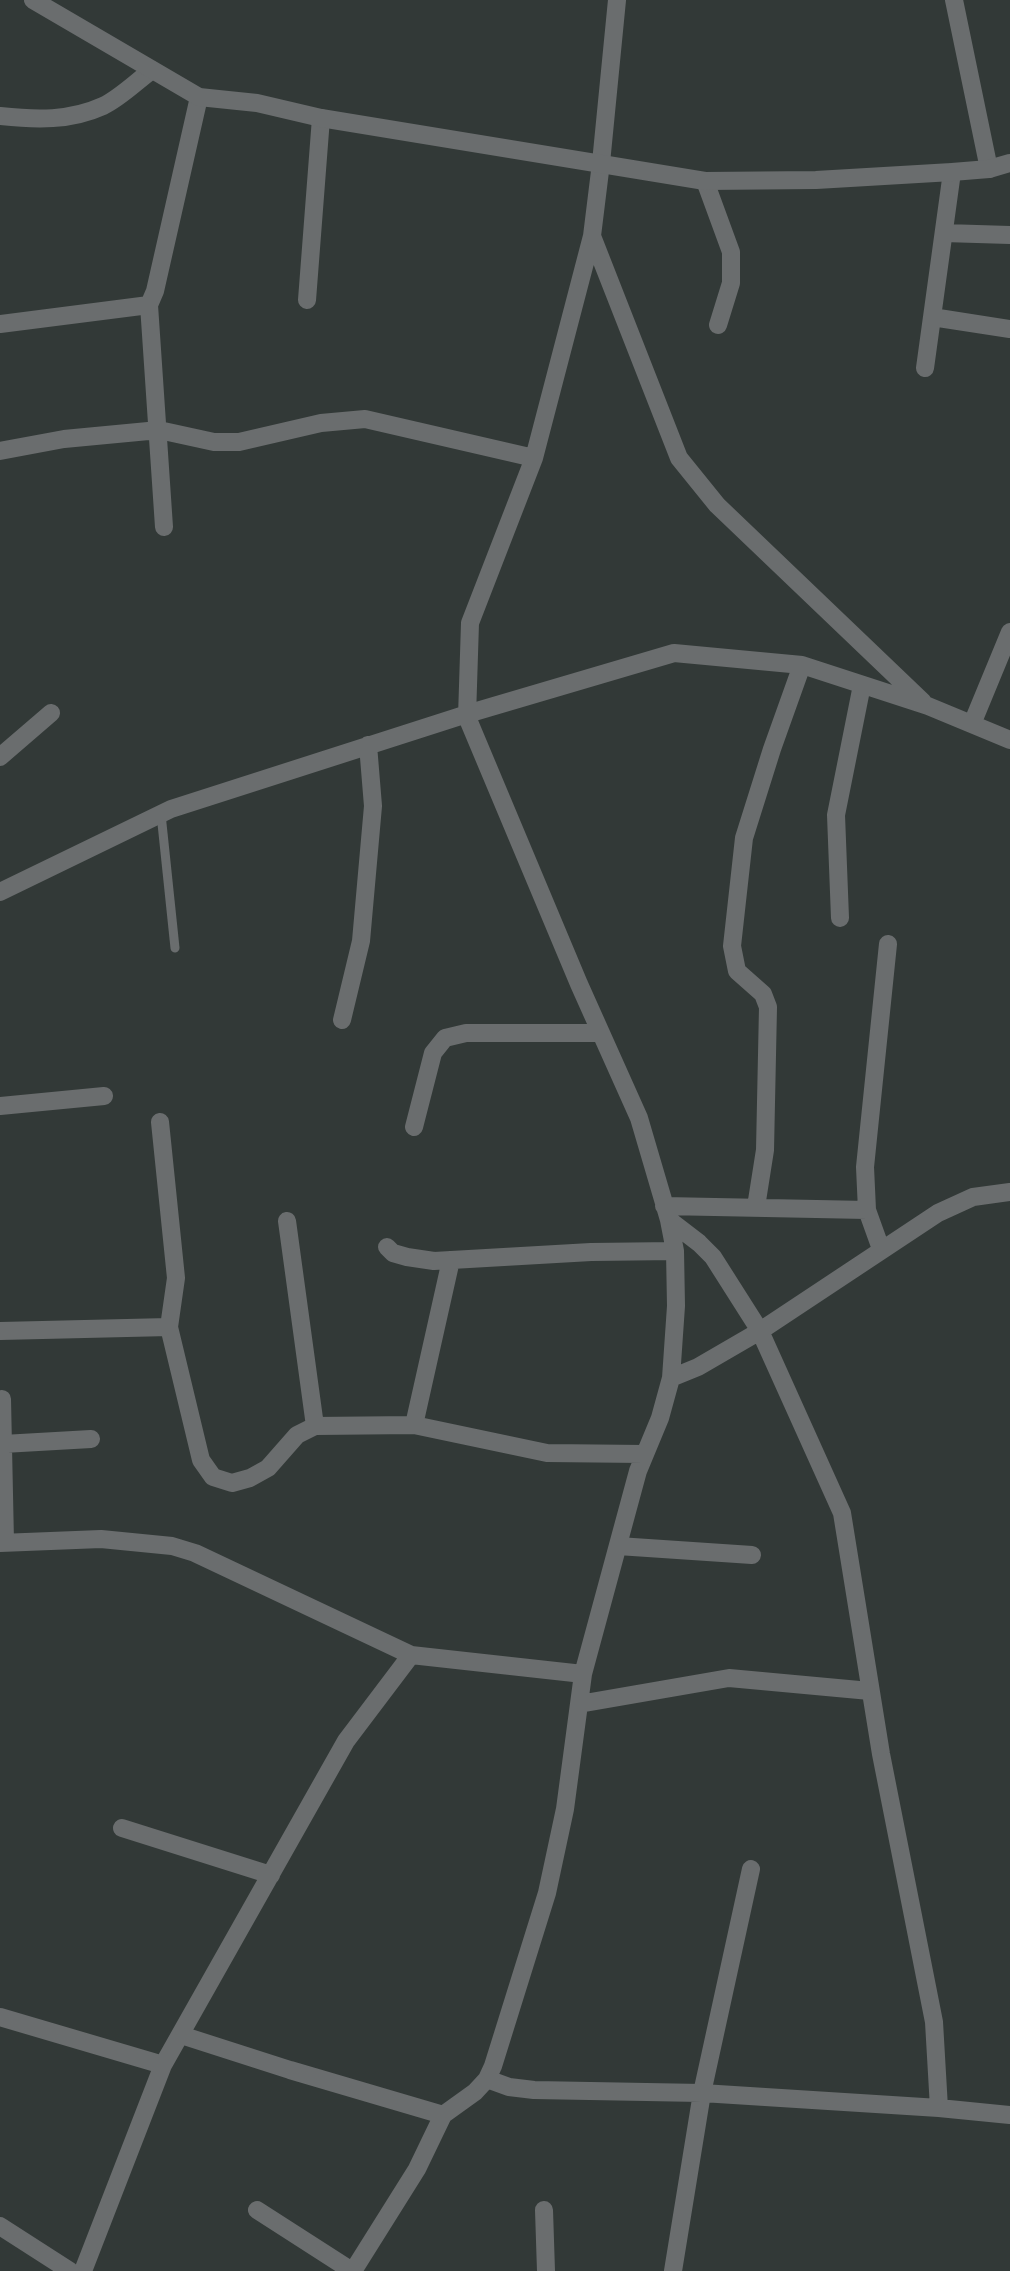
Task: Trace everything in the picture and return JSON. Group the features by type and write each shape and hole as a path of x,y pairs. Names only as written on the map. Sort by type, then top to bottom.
{"street":[{"path":"33,0 199,97 257,103 321,118 705,181 816,180 952,172 989,169 1010,163"},
{"path":"257,2210 352,2271 417,2169 443,2115 475,2092 487,2079 547,1893 565,1809 583,1674 644,1454 660,1418 671,1378 676,1306 675,1251 667,1213 639,1118 467,713 470,623 534,458 592,236 617,0"},
{"path":"958,1 989,169"},
{"path":"0,116 35,120 67,118 105,106 152,70"},
{"path":"164,527 149,305 156,291 199,97"},
{"path":"307,300 321,118"},
{"path":"925,368 952,172"},
{"path":"705,181 731,252 731,284 718,325"},
{"path":"944,233 1010,235"},
{"path":"592,236 679,458 717,505 928,706"},
{"path":"0,324 149,305"},
{"path":"932,317 1010,329"},
{"path":"0,451 64,439 159,430 214,442 239,442 321,423 365,419 534,458"},
{"path":"972,724 1010,632"},
{"path":"0,892 161,814 467,713 674,653 802,665 928,706 1010,740"},
{"path":"756,1208 765,1150 768,1007 764,994 737,971 732,946 744,838 802,665"},
{"path":"840,918 836,815 862,685"},
{"path":"0,757 51,713"},
{"path":"342,1020 361,941 373,806 368,745"},
{"path":"881,1249 867,1210 865,1167 888,944"},
{"path":"414,1126 433,1054 445,1038 466,1033 601,1033"},
{"path":"0,1106 104,1096"},
{"path":"160,1122 176,1278 169,1327 201,1460 213,1478 232,1483 250,1478 268,1468 298,1435 315,1426 414,1425 547,1453 644,1454"},
{"path":"671,1378 698,1367 760,1331 938,1213 973,1197 1010,1192"},
{"path":"667,1213 756,1208 867,1210"},
{"path":"667,1213 713,1257 760,1331 842,1513 881,1754 934,2022 939,2108"},
{"path":"287,1221 315,1426"},
{"path":"387,1247 393,1253 434,1261 591,1252 675,1251"},
{"path":"414,1425 451,1260"},
{"path":"0,1331 169,1327"},
{"path":"2,1399 3,1542 101,1539 173,1546 195,1553 411,1655 583,1674"},
{"path":"3,1444 91,1439"},
{"path":"618,1546 752,1555"},
{"path":"83,2271 163,2065 346,1741 411,1655"},
{"path":"579,1704 729,1678 870,1691"},
{"path":"122,1828 271,1875"},
{"path":"673,2271 702,2093 751,1869"},
{"path":"0,2017 163,2065"},
{"path":"181,2035 443,2115"},
{"path":"487,2079 509,2087 534,2090 702,2093 1010,2115"},
{"path":"544,2210 546,2271"},
{"path":"0,2226 70,2271"}],"lane":[{"path":"161,814 175,948"}]}
